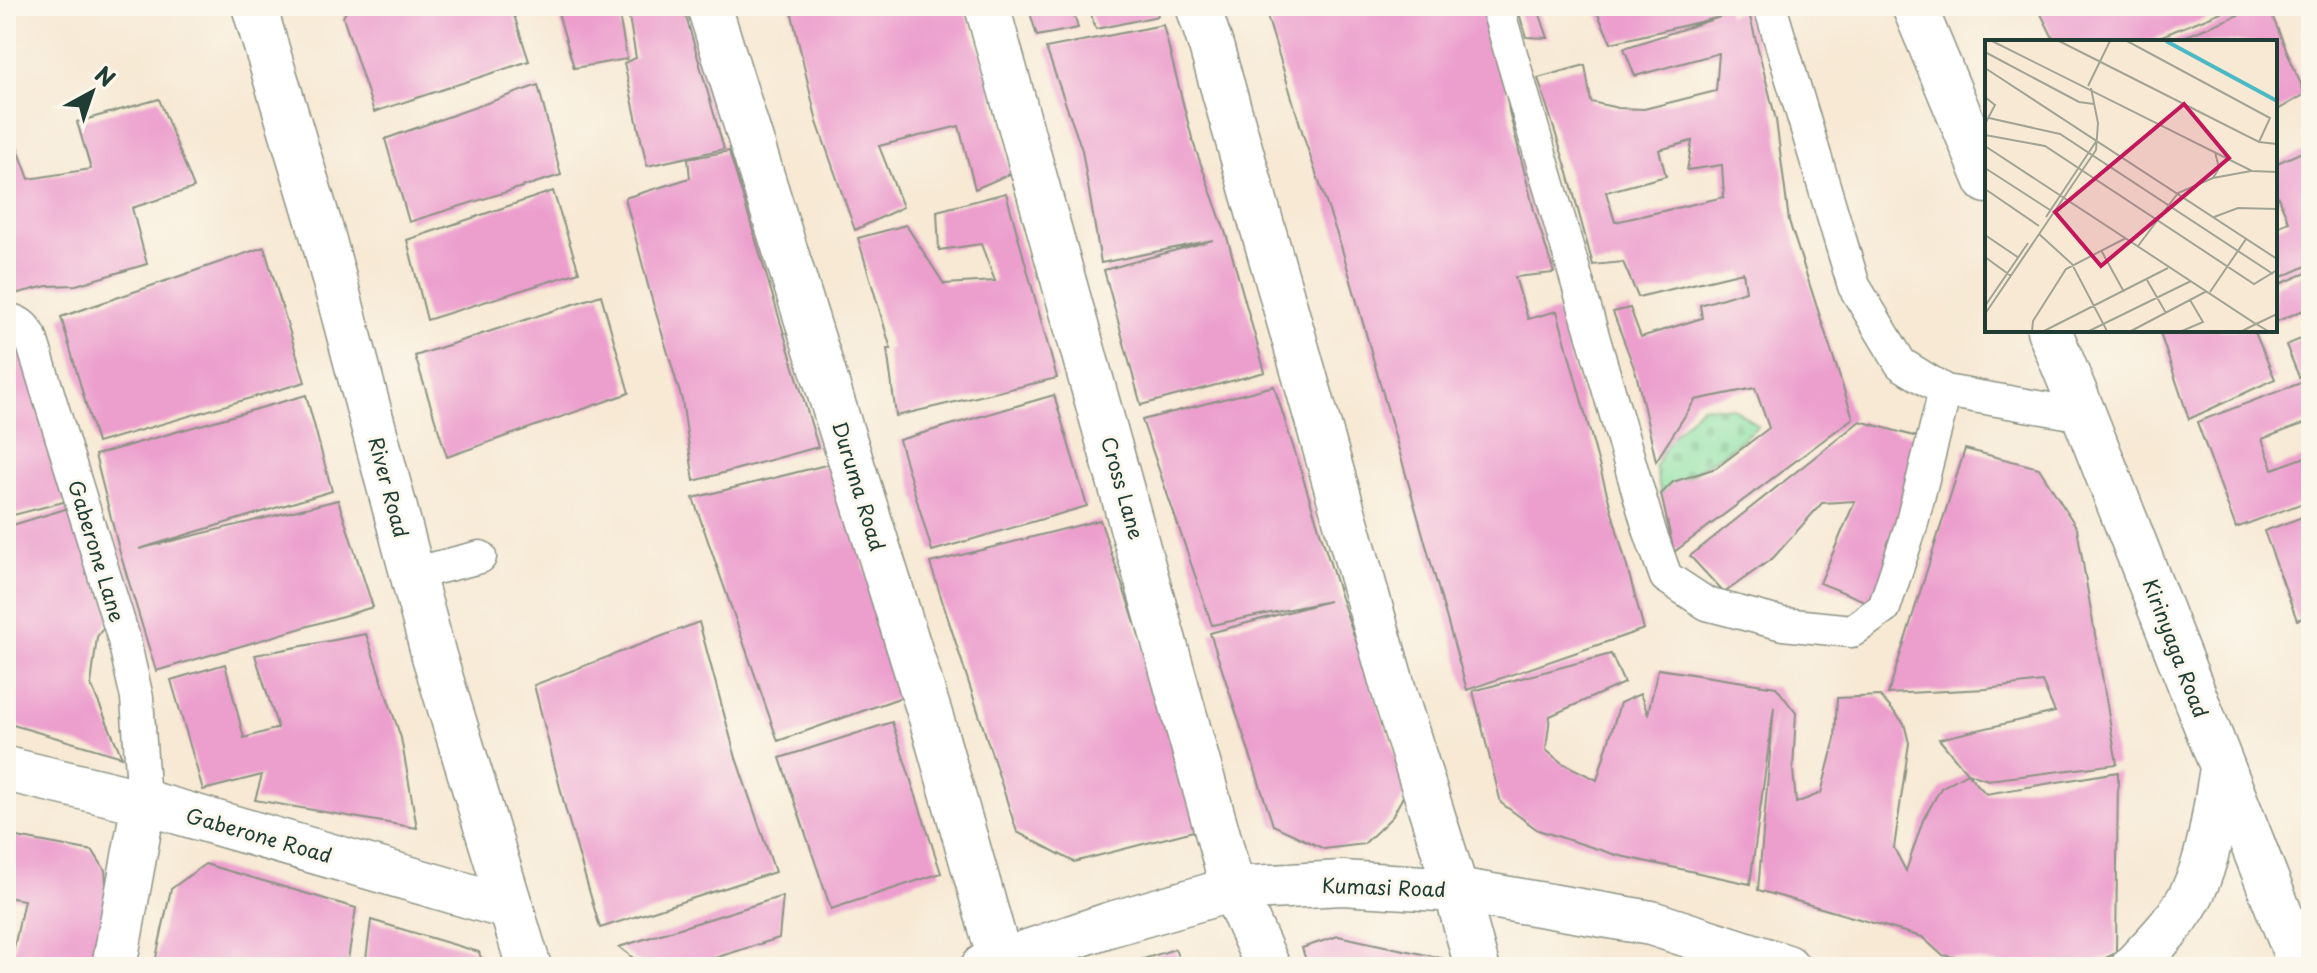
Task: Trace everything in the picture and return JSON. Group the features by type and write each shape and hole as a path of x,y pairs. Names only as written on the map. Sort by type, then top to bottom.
{"street":[{"name":"River Road","path":"254,6 323,237 434,656 529,967"},
{"name":"Duruma Road","path":"709,6 932,721 995,965"},
{"name":"Cross Lane","path":"987,6 1233,889 1268,967"},
{"path":"1198,6 1396,698 1477,967"},
{"path":"1914,6 1985,176"},
{"name":"Kirinyaga Road","path":"2050,332 2301,967"},
{"name":"Gaberone Road","path":"6,769 144,802 511,908"},
{"path":"2133,967 2165,934 2194,890 2207,848 2222,769"},
{"path":"114,967 144,802"},
{"name":"Kumasi Road","path":"995,965 1108,925 1233,889 1342,883 1456,890 1651,923 1787,967"}],"lane":[{"path":"1497,6 1650,532 1666,577 1707,604 1783,624 1852,631 1884,608 1911,526 1945,391"},
{"path":"1770,6 1854,286 1901,364 1945,391 2084,415"},
{"name":"Gaberone Lane","path":"6,319 24,326 30,335 123,636 137,698 144,802"},
{"path":"412,574 480,557"}],"green space":[{"path":"1702,406 1733,408 1758,426 1728,450 1661,494 1655,467 1669,439"}],"building":[{"path":"349,6 511,6 529,61 374,112 343,17"},
{"path":"556,6 625,6 618,9 627,59 574,68"},
{"path":"647,6 683,6 724,149 647,166 624,63 636,58 628,11"},
{"path":"790,6 963,6 988,76 1010,174 975,189 959,126 879,146 903,207 855,230 817,122"},
{"path":"1028,6 1071,6 1078,28 1037,36"},
{"path":"1088,6 1156,6 1158,16 1096,29"},
{"path":"1264,6 1483,6 1506,87 1509,111 1534,210 1554,273 1515,277 1528,319 1557,311 1644,629 1467,690 1342,249"},
{"path":"1517,6 1537,6 1548,38 1526,37"},
{"path":"1616,6 1726,6 1728,15 1748,9 1776,120 1789,221 1853,418 1674,552 1661,494 1673,482 1716,468 1769,428 1755,388 1695,400 1656,461 1636,373 1613,312 1630,308 1641,337 1702,318 1700,305 1746,291 1743,272 1638,297 1623,262 1593,265 1538,78 1585,65 1591,102 1618,108 1644,109 1716,91 1719,53 1635,76 1624,48 1720,17 1611,43 1597,12","holes":["1692,141 1687,170 1722,165 1724,197 1615,222 1606,192 1666,176 1659,150"]},
{"path":"2037,6 2236,6 2152,40 2054,40"},
{"path":"2261,6 2268,6 2305,94 2277,110 2277,40 2176,40"},
{"path":"1163,25 1193,142 1227,237 1265,372 1141,405 1104,270 1213,240 1101,263 1082,150 1046,48"},
{"path":"538,85 561,175 409,222 385,139"},
{"path":"159,99 194,188 132,208 147,264 76,285 47,286 6,296 6,116 29,179 91,169 77,122"},
{"path":"2311,148 2311,264 2277,279 2277,227 2289,222 2277,195 2277,163"},
{"path":"729,151 818,447 694,481 682,400 625,198 690,178 688,159"},
{"path":"553,191 579,272 427,320 407,240"},
{"path":"1006,193 1057,378 896,416 887,349 891,349 858,238 906,225 944,284 995,281 981,244 939,250 937,211"},
{"path":"264,247 305,382 97,443 61,317"},
{"path":"2311,271 2311,307 2277,321 2277,285"},
{"path":"601,295 629,393 447,457 415,356"},
{"path":"23,332 71,500 6,517 6,336"},
{"path":"2255,332 2275,379 2189,419 2160,333"},
{"path":"2311,335 2311,372 2299,377 2286,345"},
{"path":"2311,379 2311,421 2262,439 2273,469 2311,455 2311,500 2236,528 2197,422"},
{"path":"1274,386 1341,598 1407,789 1392,817 1364,844 1324,849 1273,825 1210,633 1329,601 1212,625 1142,420"},
{"path":"306,395 332,491 139,549 338,500 373,607 156,671 120,553 95,455"},
{"path":"1054,395 1087,506 932,551 899,440"},
{"path":"1860,421 1928,440 1877,606 1820,583 1855,501 1822,503 1774,557 1724,593 1690,556"},
{"path":"1965,449 2039,468 2077,528 2117,764 1988,780 1967,773 1939,739 2055,712 2042,682 1986,689 1888,694"},
{"path":"834,463 902,697 778,741 693,498"},
{"path":"72,507 111,616 97,637 91,685 122,757 6,723 6,527"},
{"path":"2311,514 2311,615 2297,620 2264,531"},
{"path":"1100,520 1205,828 1074,862 1017,832 930,563"},
{"path":"699,622 736,758 775,872 600,928 534,685"},
{"path":"366,634 401,738 417,828 255,800 262,775 203,790 171,680 225,664 244,738 278,728 255,655"},
{"path":"1611,654 1624,683 1550,716 1546,750 1562,763 1597,780 1620,703 1640,694 1648,714 1658,669 1776,687 1796,713 1793,770 1796,803 1821,793 1835,739 1837,698 1880,696 1904,723 1909,743 1894,848 1906,871 1923,820 1941,788 1967,773 1986,794 2118,772 2116,953 2087,967 2017,967 1942,955 1922,937 1758,890 1774,707 1750,884 1616,855 1538,830 1501,803 1473,691"},
{"path":"892,722 941,873 831,909 780,758"},
{"path":"6,835 93,851 105,870 108,904 93,967 10,967 24,900 6,897"},
{"path":"205,864 356,908 347,967 154,967 171,889"},
{"path":"783,896 779,938 686,967 645,967 619,947"},
{"path":"371,920 479,952 484,967 365,967"},
{"path":"1338,936 1446,959 1448,967 1308,967 1302,948"},
{"path":"1175,949 1182,967 1121,967 1121,966"}]}
